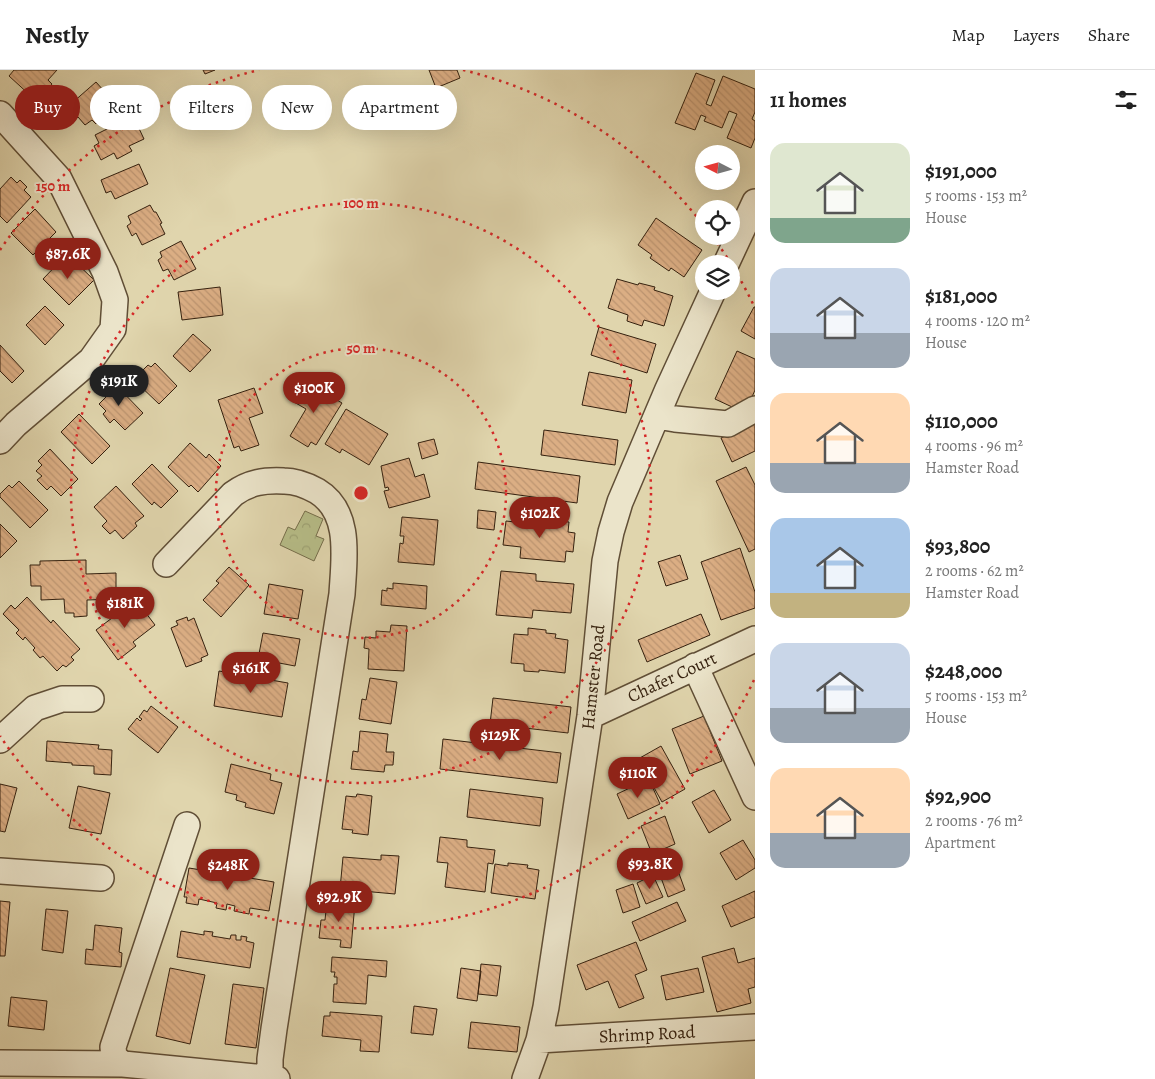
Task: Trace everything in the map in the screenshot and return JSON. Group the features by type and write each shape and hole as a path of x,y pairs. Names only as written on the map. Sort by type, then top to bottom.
{"street":[{"path":"0,114 59,179 105,272 115,300 114,329 91,360 5,425"},
{"path":"730,255 755,202"},
{"name":"Hamster Road","path":"525,1079 539,1040 546,1007 590,716 606,561 611,532 620,502 709,300"},
{"path":"657,416 728,424 755,409"},
{"path":"166,564 233,494 242,487 264,481 298,483 323,495 333,506 343,533 342,594 277,1010 270,1059 270,1079"},
{"name":"Chafer Court","path":"590,716 755,639"},
{"path":"695,666 755,797"},
{"path":"0,740 35,708 62,699 91,699"},
{"path":"123,1064 114,1057 113,1047 187,825"},
{"path":"0,871 101,878"},
{"name":"Shrimp Road","path":"539,1040 755,1027"},
{"path":"0,1063 123,1064 277,1079"}],"green space":[{"path":"305,511 323,519 316,536 324,539 314,561 280,545 288,527 295,530"}],"building":[{"path":"14,70 57,70 48,80 51,85 19,85 9,76"},
{"path":"203,70 215,70 205,74"},
{"path":"429,70 457,70 460,78 443,85 435,85"},
{"path":"696,73 715,80 706,104 711,106 723,76 755,89 755,112 752,119 755,121 755,138 751,148 727,138 737,114 729,111 722,128 704,121 706,117 701,115 695,130 675,123"},
{"path":"90,87 90,121 85,125 80,119 80,96"},
{"path":"105,130 140,130 144,139 129,146 132,151 117,159 114,153 101,160 94,146 99,143 95,135"},
{"path":"139,164 148,184 115,199 111,191 106,193 101,180"},
{"path":"11,177 17,183 20,180 27,187 24,190 31,197 7,223 0,216 0,189"},
{"path":"150,205 162,223 160,224 165,234 142,245 136,233 132,236 127,226 131,223 128,216"},
{"path":"35,209 56,232 33,255 11,233"},
{"path":"656,218 702,250 699,255 695,255 695,260 684,277 671,268 669,271 650,258 652,255 638,245"},
{"path":"181,241 196,269 174,280 168,269 163,271 158,260 162,257 160,252"},
{"path":"67,254 94,280 69,305 43,279"},
{"path":"617,279 638,285 639,283 655,287 654,290 673,296 664,326 644,320 642,326 627,321 628,315 608,308"},
{"path":"220,287 223,315 182,320 178,292"},
{"path":"45,306 64,325 45,345 26,325"},
{"path":"755,307 755,339 741,331"},
{"path":"599,327 656,344 647,373 591,355"},
{"path":"193,334 211,350 190,372 173,356"},
{"path":"0,345 24,371 12,383 0,371"},
{"path":"737,351 755,359 755,390 745,413 715,399"},
{"path":"155,363 177,386 159,404 136,382 140,378 138,375 148,365 151,367"},
{"path":"589,372 632,380 626,413 582,405"},
{"path":"306,381 342,403 316,445 311,442 308,447 290,436 306,409 294,402"},
{"path":"113,382 143,413 125,430 114,419 110,423 103,414 106,411 99,404 106,397 102,393"},
{"path":"254,388 263,413 249,418 259,445 241,451 239,446 234,448 218,400"},
{"path":"346,409 388,434 369,465 342,449 340,453 325,444"},
{"path":"79,414 110,446 92,464 61,432"},
{"path":"755,422 755,451 732,462 721,438"},
{"path":"544,430 618,440 615,465 541,455"},
{"path":"434,439 438,454 422,459 418,443"},
{"path":"190,443 206,458 209,454 221,466 198,492 191,485 189,487 168,467"},
{"path":"50,449 78,479 61,496 51,486 47,490 37,480 42,476 36,471 42,465 38,461"},
{"path":"409,458 415,477 424,474 430,497 389,508 384,491 389,490 388,487 385,488 381,466"},
{"path":"478,462 580,476 577,503 475,489"},
{"path":"152,464 178,491 161,508 154,502 152,505 132,484"},
{"path":"746,467 755,485 755,549 749,552 716,481"},
{"path":"19,481 48,510 30,528 0,497 0,494 9,485 12,488"},
{"path":"116,486 144,516 135,523 137,526 123,539 115,530 110,534 102,526 107,521 94,507"},
{"path":"478,510 496,512 494,530 477,528"},
{"path":"402,517 438,520 434,565 398,562 400,543 403,544 404,536 400,536"},
{"path":"524,517 569,522 568,532 575,533 573,552 566,551 565,562 520,558 521,547 503,545 506,521 524,523"},
{"path":"0,524 17,541 0,558"},
{"path":"740,548 755,592 755,608 721,620 701,562"},
{"path":"680,555 688,579 666,586 658,562"},
{"path":"86,560 86,574 116,573 116,599 87,600 87,616 74,617 74,613 65,613 64,599 41,600 41,586 31,586 30,565 40,565 40,561"},
{"path":"229,567 249,585 221,617 203,600 219,583 216,581"},
{"path":"501,571 536,574 536,581 574,584 571,613 533,610 532,618 496,615"},
{"path":"393,583 427,586 426,609 381,605 382,590 387,591 387,588 393,589"},
{"path":"269,584 303,590 298,619 264,614"},
{"path":"27,597 51,623 53,620 80,649 71,657 74,660 66,667 63,665 57,671 43,656 40,658 33,650 35,648 25,637 23,640 16,633 19,630 3,614 11,605 15,609"},
{"path":"136,600 155,625 133,642 136,646 118,660 96,630"},
{"path":"701,614 710,635 647,662 638,640"},
{"path":"187,617 188,621 194,618 208,655 201,658 202,661 186,667 171,628 178,625 176,621"},
{"path":"391,625 407,626 404,671 368,669 369,649 364,648 365,637 376,638 376,631 390,632"},
{"path":"528,628 546,630 546,633 556,634 555,638 568,640 565,673 539,670 539,672 524,671 524,664 511,663 514,634 528,635"},
{"path":"263,633 300,639 295,666 258,659"},
{"path":"219,671 288,683 282,717 214,706"},
{"path":"370,678 397,682 391,724 359,719 362,699 366,700"},
{"path":"493,698 571,707 568,733 490,724"},
{"path":"151,706 178,727 158,753 128,729 137,718 140,721 142,719 139,717 144,710 147,712"},
{"path":"704,716 722,761 690,774 672,729"},
{"path":"360,731 388,734 386,752 394,752 393,765 385,765 384,772 351,769 353,751 358,752"},
{"path":"443,739 561,753 557,783 440,769"},
{"path":"47,741 99,745 98,749 112,750 111,775 94,774 94,766 46,761"},
{"path":"661,746 685,789 662,802 638,759"},
{"path":"231,764 271,774 270,780 282,783 274,814 245,807 246,803 236,800 237,795 225,792"},
{"path":"649,779 660,804 628,819 617,794"},
{"path":"0,784 17,788 5,832 0,831"},
{"path":"78,786 110,793 101,834 69,828"},
{"path":"470,789 543,798 540,826 467,817"},
{"path":"714,790 731,820 709,833 692,802"},
{"path":"357,794 372,796 368,835 352,833 353,830 342,829 346,796 356,797"},
{"path":"665,816 675,844 652,854 641,826"},
{"path":"440,837 467,840 467,847 495,850 493,864 488,863 485,892 445,887 448,863 437,862"},
{"path":"743,840 755,860 755,868 736,880 720,853"},
{"path":"381,855 399,856 395,894 340,889 343,857 381,860"},
{"path":"508,863 528,865 527,868 539,870 535,899 491,893 495,864 508,866"},
{"path":"189,868 274,882 269,911 250,908 249,914 234,911 235,906 227,904 226,910 216,908 217,903 199,899 198,905 186,903 187,897 184,897"},
{"path":"677,868 685,890 668,897 660,875"},
{"path":"653,875 663,897 646,904 637,883"},
{"path":"633,884 640,907 623,913 616,890"},
{"path":"755,891 755,917 731,927 722,906"},
{"path":"0,901 10,902 5,956 0,956"},
{"path":"327,901 355,903 351,948 340,947 341,940 319,938 321,920 325,920"},
{"path":"677,902 686,921 640,941 632,922"},
{"path":"46,909 68,911 63,953 42,950"},
{"path":"95,925 122,928 119,952 122,953 121,967 85,964 86,949 93,950"},
{"path":"181,931 204,935 204,931 213,932 212,936 230,939 231,935 236,935 236,940 241,940 241,936 247,937 246,941 254,943 250,968 177,957"},
{"path":"636,942 647,970 635,975 644,998 619,1008 608,981 586,990 577,965"},
{"path":"734,948 738,963 755,958 755,987 748,989 751,1003 717,1012 702,957"},
{"path":"332,957 387,961 386,977 368,975 366,1004 333,1002 334,984 337,984 337,977 334,977 335,972 331,972"},
{"path":"481,964 501,966 497,996 478,994"},
{"path":"170,968 205,975 190,1044 156,1036"},
{"path":"461,968 481,971 477,1001 457,998"},
{"path":"698,968 704,992 666,1000 661,976"},
{"path":"233,984 264,988 256,1048 225,1044"},
{"path":"11,997 47,1001 44,1030 8,1026"},
{"path":"414,1006 437,1009 433,1035 411,1033"},
{"path":"330,1012 382,1016 379,1052 360,1051 361,1040 322,1036 324,1016 330,1016"},
{"path":"471,1022 520,1027 517,1052 468,1048"}]}
